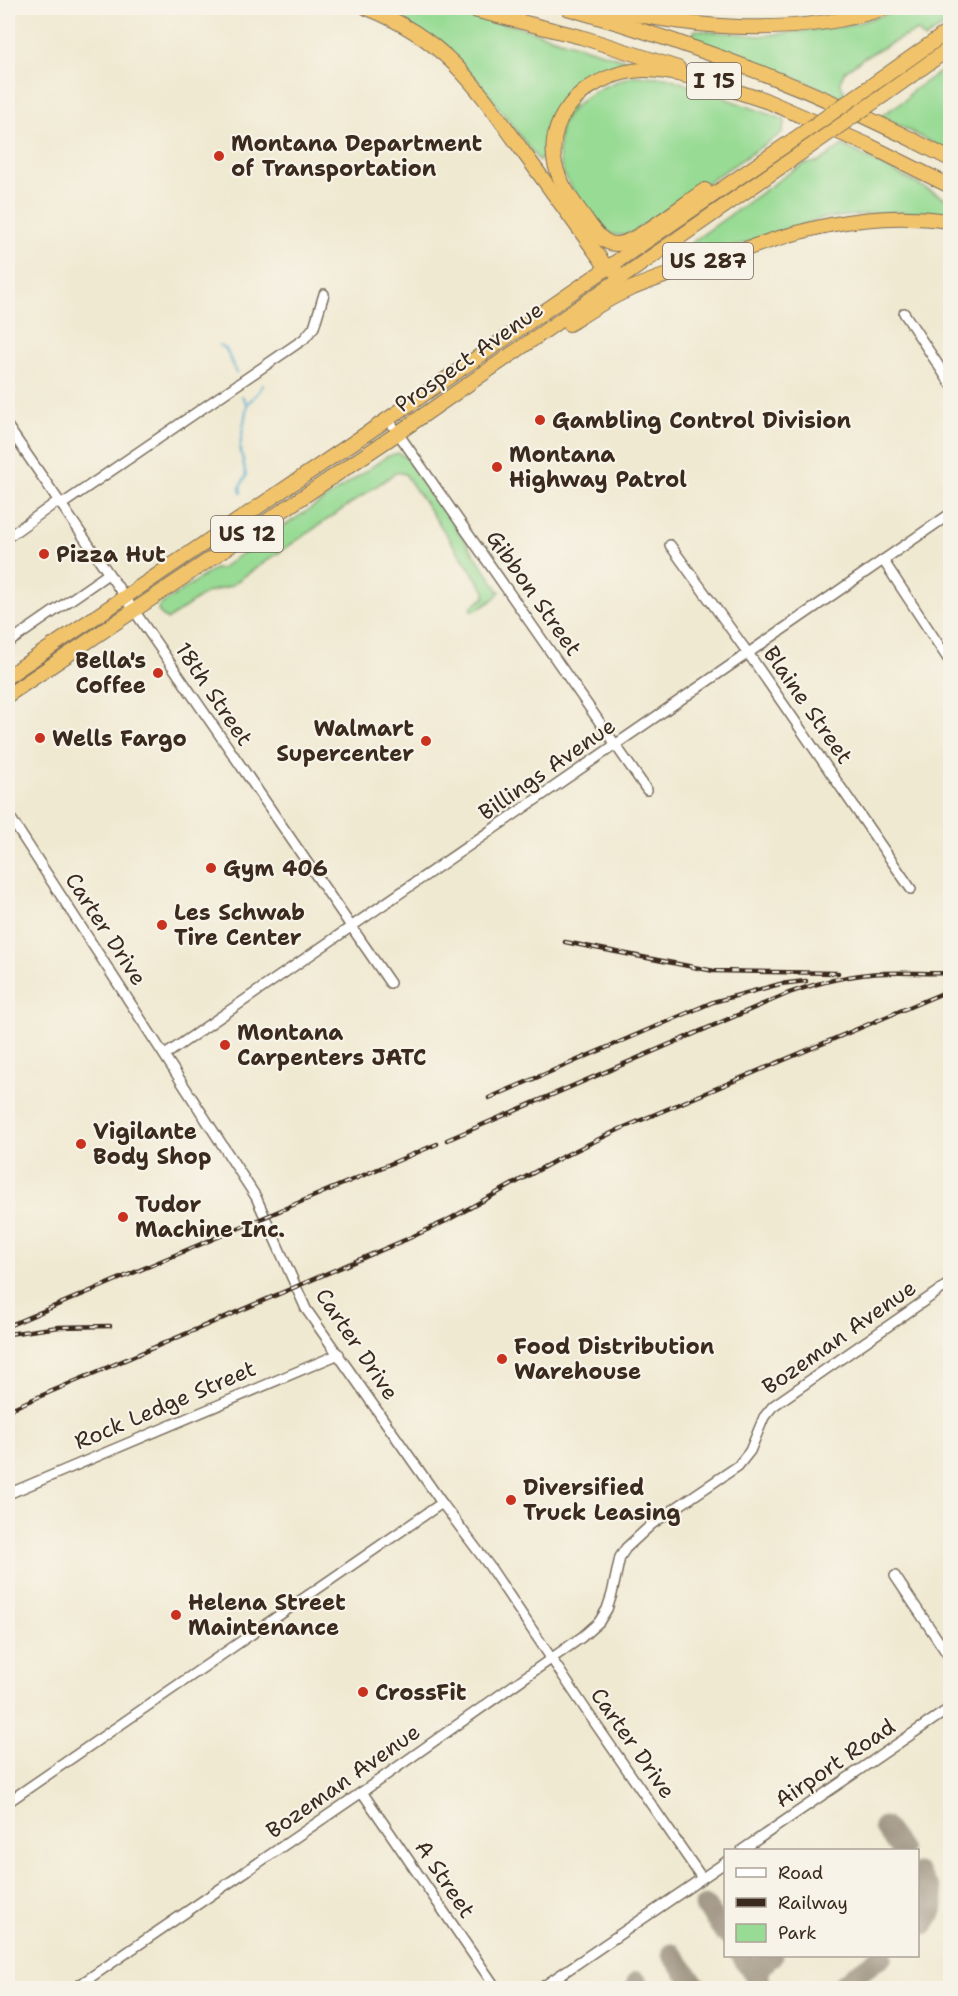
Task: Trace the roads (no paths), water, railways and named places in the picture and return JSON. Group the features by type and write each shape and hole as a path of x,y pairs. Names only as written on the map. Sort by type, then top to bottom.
{"highway":[{"path":"367,8 398,22 423,37 460,69 489,103 608,268 614,272 624,272 635,268"},
{"name":"I 15","path":"466,8 608,45 688,71 766,101 868,145 951,186"},
{"name":"I 15","path":"567,8 660,36 765,74 867,118 951,159"},
{"path":"605,8 676,22 741,27 808,24 893,8"},
{"name":"Prospect Avenue","path":"8,676 388,419 951,30"},
{"name":"Prospect Avenue","path":"8,695 398,433 951,48"},
{"path":"761,162 708,188 633,239 615,244 607,242 596,232 567,191 556,168 554,148 560,121 575,98 599,82 627,72 649,70 669,73 766,101"},
{"name":"US 287","path":"486,371 523,352 628,290 773,239 826,224 870,218 911,217 951,221"}],"street":[{"path":"8,537 304,339 314,327 324,294"},
{"path":"904,314 951,383"},
{"name":"Gibbon Street","path":"388,419 647,790"},
{"name":"18th Street","path":"8,427 390,983"},
{"name":"Billings Avenue","path":"165,1055 951,514"},
{"name":"Blaine Street","path":"670,545 911,889"},
{"path":"884,560 951,662"},
{"path":"8,643 108,574"},
{"name":"Carter Drive","path":"8,814 256,1197 306,1309 442,1503 490,1567 702,1878"},
{"name":"Bozeman Avenue","path":"75,1989 362,1792 582,1637 599,1622 607,1609 620,1557 626,1548 652,1524 738,1466 750,1450 764,1417 773,1406 951,1283"},
{"name":"Rock Ledge Street","path":"8,1494 339,1354"},
{"path":"8,1802 442,1503"},
{"path":"895,1576 951,1658"},
{"name":"Airport Road","path":"745,1849 951,1708"},
{"name":"A Street","path":"362,1792 496,1989"},
{"path":"541,1989 724,1863"}],"waterway":[{"path":"219,345 226,349 236,373"},
{"path":"241,493 240,487 246,476 240,446 247,405 263,385"},
{"path":"242,396 247,404"}],"railway":[{"path":"565,942 714,971 838,973"},
{"path":"447,1140 801,989 860,975 950,973"},
{"path":"489,1098 713,1002 780,984 806,981"},
{"path":"8,1410 405,1240 446,1221 562,1157 620,1129 950,990"},
{"path":"8,1326 437,1144"},
{"path":"8,1334 59,1327 110,1326"}],"place":[{"name":"Montana Department of Transportation","path":"219,156"},
{"name":"Gambling Control Division","path":"540,420"},
{"name":"Montana Highway Patrol","path":"497,467"},
{"name":"Pizza Hut","path":"44,554"},
{"name":"Bella's Coffee","path":"158,673"},
{"name":"Wells Fargo","path":"40,738"},
{"name":"Walmart Supercenter","path":"426,741"},
{"name":"Gym 406","path":"211,868"},
{"name":"Les Schwab Tire Center","path":"162,925"},
{"name":"Montana Carpenters JATC","path":"225,1045"},
{"name":"Vigilante Body Shop","path":"81,1144"},
{"name":"Tudor Machine Inc.","path":"123,1217"},
{"name":"Food Distribution Warehouse","path":"502,1359"},
{"name":"Diversified Truck Leasing","path":"511,1500"},
{"name":"Helena Street Maintenance","path":"176,1615"},
{"name":"CrossFit","path":"363,1692"}]}
